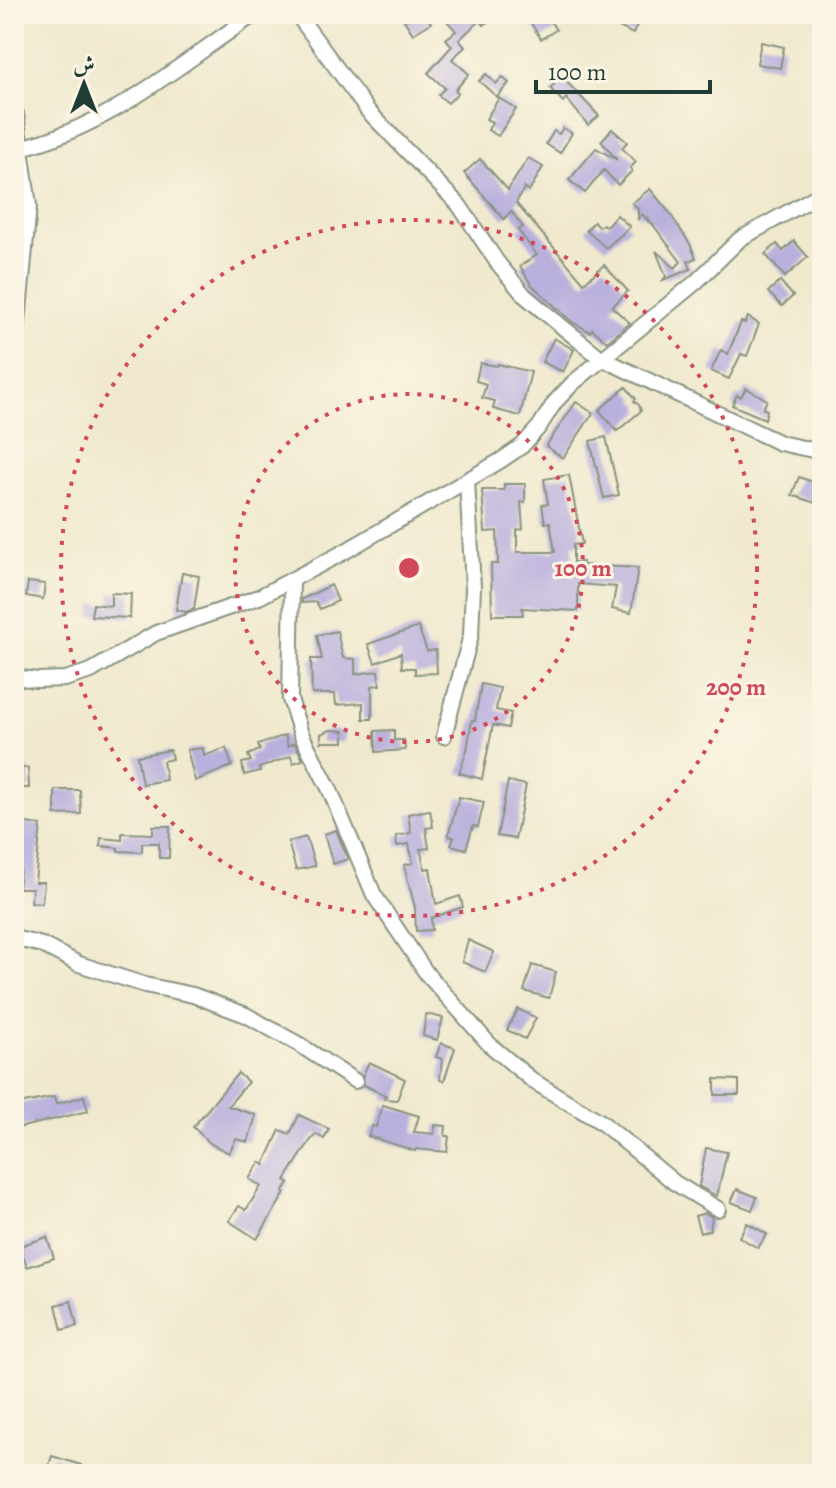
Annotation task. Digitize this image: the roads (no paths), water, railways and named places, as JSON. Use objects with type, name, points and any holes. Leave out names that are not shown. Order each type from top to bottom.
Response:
[{"type":"street","points":[[20,148],[47,142],[141,95],[255,14]]},
{"type":"street","points":[[297,14],[368,111],[459,205],[497,262],[524,295],[601,358],[780,443],[822,452]]},
{"type":"street","points":[[14,114],[27,224],[14,342]]},
{"type":"street","points":[[14,677],[65,679],[91,671],[156,633],[259,597],[467,480],[522,446],[555,402],[601,358],[696,282],[740,239],[822,193]]},
{"type":"street","points":[[444,736],[471,635],[473,587],[467,480]]},
{"type":"street","points":[[292,580],[290,699],[301,734],[329,788],[374,895],[427,974],[490,1045],[533,1081],[601,1122],[675,1183],[718,1209]]},
{"type":"street","points":[[14,938],[42,945],[92,968],[145,985],[193,995],[246,1015],[355,1081]]}]
